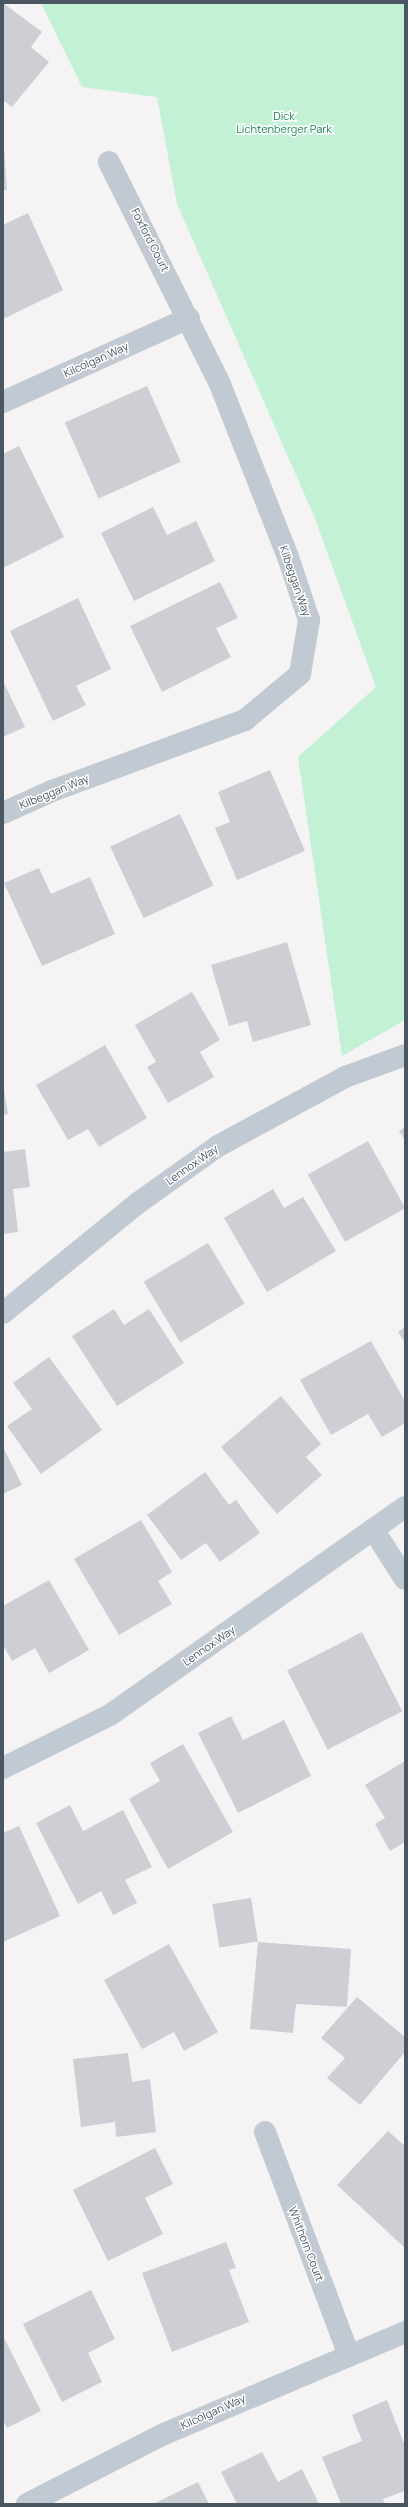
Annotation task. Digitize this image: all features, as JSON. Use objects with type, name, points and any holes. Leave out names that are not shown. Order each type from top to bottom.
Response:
[{"type":"street","name":"Foxford Court","points":[[109,162],[189,318]]},
{"type":"street","name":"Kilcolgan Way","points":[[3,402],[189,318]]},
{"type":"street","name":"Kilbeggan Way","points":[[3,813],[52,791],[245,720],[300,674],[309,620],[288,556],[219,382],[189,318]]},
{"type":"street","name":"Lennox Way","points":[[3,1313],[138,1203],[218,1146],[345,1077],[405,1055]]},
{"type":"street","name":"Lennox Way","points":[[3,1768],[110,1715],[405,1507]]},
{"type":"street","points":[[373,1529],[405,1579]]},
{"type":"street","name":"Whithorn Court","points":[[265,2132],[348,2355]]},
{"type":"street","name":"Kilcolgan Way","points":[[27,2504],[164,2434],[405,2332]]},
{"type":"green space","name":"Dick Lichtenberger Park","points":[[41,3],[405,3],[405,1020],[342,1056],[298,757],[376,687],[314,516],[177,204],[157,97],[82,87]]},
{"type":"building","points":[[3,3],[42,32],[31,47],[49,62],[12,107],[3,100]]},
{"type":"building","points":[[3,133],[7,190],[3,190]]},
{"type":"building","points":[[28,213],[63,290],[3,319],[3,225]]},
{"type":"building","points":[[147,386],[181,462],[99,498],[65,423]]},
{"type":"building","points":[[19,446],[64,537],[3,568],[3,454]]},
{"type":"building","points":[[153,507],[167,535],[196,521],[215,561],[134,601],[101,533]]},
{"type":"building","points":[[220,582],[238,618],[216,628],[231,657],[162,692],[130,626]]},
{"type":"building","points":[[78,598],[111,669],[76,686],[86,705],[53,721],[10,631]]},
{"type":"building","points":[[3,681],[25,727],[3,737]]},
{"type":"building","points":[[270,770],[305,851],[237,880],[215,828],[230,822],[218,792]]},
{"type":"building","points":[[180,814],[213,886],[144,918],[110,847]]},
{"type":"building","points":[[39,868],[51,894],[90,877],[115,934],[42,966],[4,883]]},
{"type":"building","points":[[287,942],[311,1025],[253,1042],[247,1021],[229,1026],[211,965]]},
{"type":"building","points":[[192,992],[220,1040],[200,1052],[214,1077],[168,1103],[147,1067],[156,1062],[135,1025]]},
{"type":"building","points":[[105,1045],[147,1118],[99,1147],[88,1129],[68,1140],[36,1085]]},
{"type":"building","points":[[3,1084],[8,1114],[3,1115]]},
{"type":"building","points":[[405,1127],[405,1141],[399,1131]]},
{"type":"building","points":[[368,1141],[405,1209],[345,1242],[308,1174]]},
{"type":"building","points":[[25,1149],[30,1187],[13,1189],[18,1232],[3,1234],[3,1152]]},
{"type":"building","points":[[273,1189],[284,1208],[303,1197],[336,1251],[267,1292],[224,1218]]},
{"type":"building","points":[[208,1243],[245,1304],[180,1342],[144,1282]]},
{"type":"building","points":[[114,1309],[124,1325],[149,1309],[184,1363],[117,1406],[72,1336]]},
{"type":"building","points":[[405,1327],[405,1343],[398,1332]]},
{"type":"building","points":[[371,1341],[405,1401],[405,1423],[382,1437],[368,1414],[331,1435],[300,1380]]},
{"type":"building","points":[[49,1357],[102,1430],[41,1474],[7,1426],[32,1409],[13,1383]]},
{"type":"building","points":[[281,1396],[321,1444],[306,1457],[322,1475],[277,1514],[221,1447]]},
{"type":"building","points":[[3,1447],[22,1485],[3,1494]]},
{"type":"building","points":[[205,1472],[229,1505],[236,1500],[260,1533],[220,1562],[206,1543],[181,1560],[147,1515]]},
{"type":"building","points":[[141,1520],[172,1572],[158,1581],[172,1604],[119,1635],[74,1559]]},
{"type":"building","points":[[49,1580],[89,1650],[49,1673],[35,1648],[12,1661],[3,1645],[3,1606]]},
{"type":"building","points":[[362,1632],[402,1711],[328,1749],[287,1670]]},
{"type":"building","points":[[231,1716],[243,1740],[284,1720],[311,1776],[238,1813],[198,1733]]},
{"type":"building","points":[[183,1744],[233,1832],[168,1869],[129,1799],[160,1781],[150,1763]]},
{"type":"building","points":[[405,1761],[405,1842],[390,1851],[375,1824],[385,1818],[365,1785]]},
{"type":"building","points":[[70,1805],[83,1831],[123,1810],[152,1867],[125,1880],[137,1903],[113,1915],[101,1891],[78,1904],[36,1823]]},
{"type":"building","points":[[19,1826],[60,1916],[3,1942],[3,1833]]},
{"type":"building","points":[[251,1898],[258,1941],[219,1948],[212,1904]]},
{"type":"building","points":[[258,1942],[351,1949],[347,2007],[296,2004],[293,2033],[250,2029]]},
{"type":"building","points":[[169,1944],[218,2032],[184,2051],[174,2032],[142,2049],[104,1980]]},
{"type":"building","points":[[357,1997],[405,2037],[405,2052],[360,2105],[327,2078],[345,2058],[321,2038]]},
{"type":"building","points":[[128,2053],[132,2082],[150,2079],[156,2132],[116,2137],[115,2122],[81,2127],[73,2059]]},
{"type":"building","points":[[388,2131],[405,2146],[405,2248],[337,2185]]},
{"type":"building","points":[[155,2148],[173,2184],[145,2198],[163,2234],[108,2261],[73,2190]]},
{"type":"building","points":[[226,2242],[236,2268],[229,2270],[249,2322],[172,2352],[142,2273]]},
{"type":"building","points":[[91,2290],[115,2339],[88,2353],[102,2382],[62,2402],[23,2324]]},
{"type":"building","points":[[3,2336],[41,2411],[7,2428],[3,2420]]},
{"type":"building","points":[[387,2400],[405,2446],[405,2491],[383,2499],[385,2504],[341,2504],[322,2457],[362,2441],[352,2415]]},
{"type":"building","points":[[262,2452],[278,2482],[302,2469],[319,2504],[237,2504],[221,2472]]},
{"type":"building","points":[[198,2482],[209,2504],[153,2504]]}]
